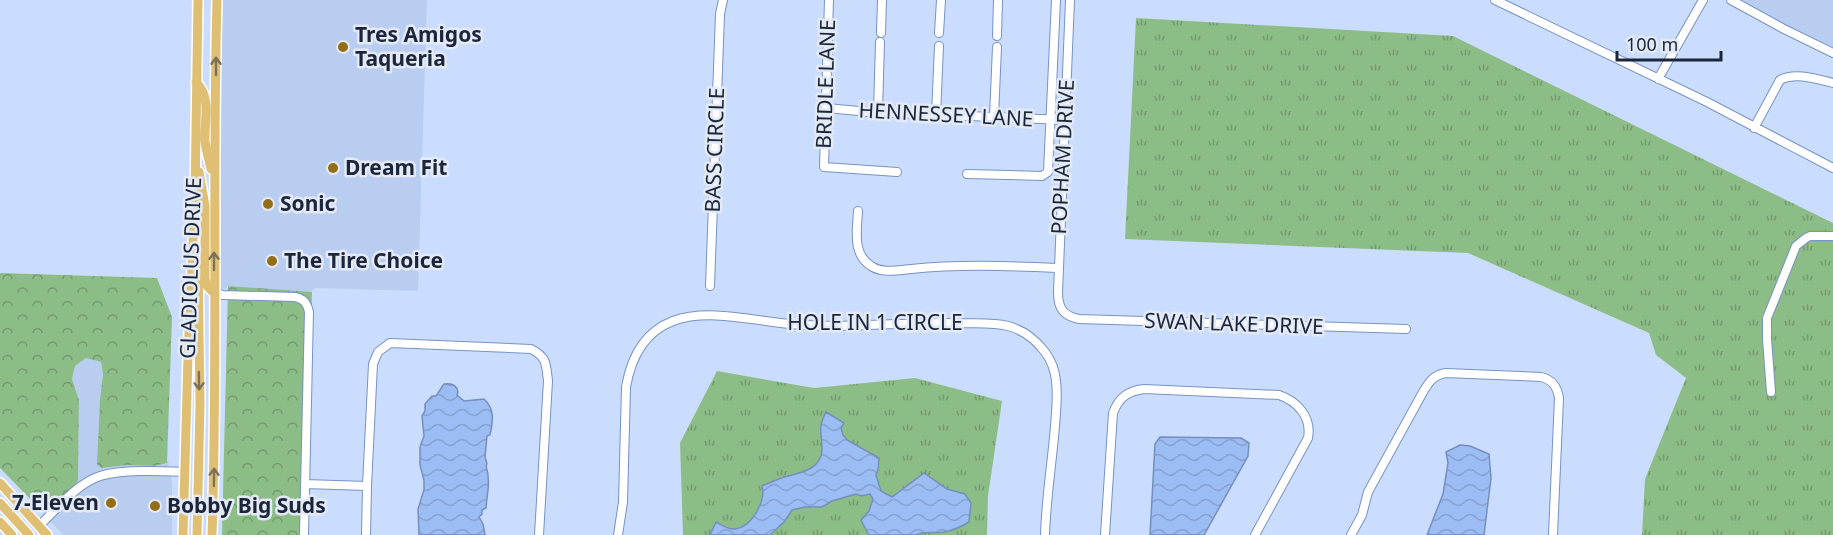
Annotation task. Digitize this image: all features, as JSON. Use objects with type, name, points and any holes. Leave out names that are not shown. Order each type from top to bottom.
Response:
[{"type":"main road","name":"GLADIOLUS DRIVE","points":[[183,535],[195,196],[198,0]]},
{"type":"main road","name":"GLADIOLUS DRIVE","points":[[212,535],[217,0]]},
{"type":"main road","points":[[196,82],[204,90],[206,98],[205,143],[215,183]]},
{"type":"main road","points":[[195,152],[206,206],[205,279],[207,286],[214,293]]},
{"type":"main road","points":[[195,196],[198,239],[200,393],[197,535]]},
{"type":"main road","points":[[0,483],[47,535]]},
{"type":"main road","points":[[0,503],[29,535]]},
{"type":"main road","points":[[0,522],[12,535]]},
{"type":"street","name":"BASS CIRCLE","points":[[710,286],[721,0]]},
{"type":"street","name":"BRIDLE LANE","points":[[829,0],[824,167],[897,172]]},
{"type":"street","points":[[881,33],[882,0]]},
{"type":"street","points":[[939,33],[940,0]]},
{"type":"street","points":[[997,36],[998,0]]},
{"type":"street","points":[[967,174],[1042,176],[1048,172],[1056,0]]},
{"type":"street","name":"POPHAM DRIVE","points":[[1064,313],[1058,300],[1070,0]]},
{"type":"street","points":[[1495,0],[1707,102],[1833,168]]},
{"type":"street","points":[[1658,79],[1703,0]]},
{"type":"street","points":[[1731,0],[1833,53]]},
{"type":"street","points":[[878,112],[880,42]]},
{"type":"street","points":[[936,115],[939,46]]},
{"type":"street","points":[[994,117],[997,47]]},
{"type":"street","points":[[1754,128],[1780,80],[1795,77],[1833,83]]},
{"type":"street","name":"HENNESSEY LANE","points":[[827,108],[1065,120]]},
{"type":"street","points":[[858,211],[858,247],[865,261],[878,269],[893,271],[963,265],[1059,268]]},
{"type":"street","points":[[1771,392],[1767,318],[1796,246],[1810,236],[1833,236]]},
{"type":"street","points":[[214,293],[295,297],[308,304],[304,535]]},
{"type":"street","name":"SWAN LAKE DRIVE","points":[[1064,313],[1079,319],[1406,329]]},
{"type":"street","name":"HOLE IN 1 CIRCLE","points":[[618,535],[623,502],[626,387],[633,359],[647,339],[666,324],[688,317],[711,316],[823,326],[927,323],[999,325],[1016,329],[1030,336],[1049,358],[1056,382],[1054,438],[1045,535]]},
{"type":"street","points":[[366,535],[373,364],[378,352],[390,343],[531,349],[540,354],[546,363],[548,381],[539,535]]},
{"type":"street","points":[[1351,535],[1362,515],[1368,492],[1423,392],[1431,379],[1446,373],[1541,377],[1548,379],[1558,390],[1553,535]]},
{"type":"street","points":[[1105,535],[1113,413],[1119,399],[1124,395],[1144,389],[1279,395],[1292,401],[1303,412],[1309,427],[1308,438],[1255,535]]},
{"type":"street","points":[[39,526],[71,494],[100,476],[144,471],[185,472]]},
{"type":"street","points":[[305,484],[367,486]]},
{"type":"shaded area","points":[[222,0],[427,0],[418,291],[316,288],[312,292],[227,286],[226,289],[218,288]]},
{"type":"shaded area","points":[[1739,0],[1833,0],[1833,49],[1786,26]]},
{"type":"shaded area","points":[[86,358],[101,362],[103,374],[100,400],[102,468],[127,465],[154,466],[167,463],[168,459],[172,484],[172,535],[63,535],[34,503],[42,501],[54,504],[72,491],[78,480],[79,400],[72,379],[75,366]]},
{"type":"green space","points":[[1136,18],[1453,36],[1833,223],[1833,535],[1642,535],[1645,479],[1686,378],[1656,355],[1649,333],[1468,253],[1125,239]]},
{"type":"green space","points":[[0,273],[157,278],[172,317],[167,463],[154,466],[127,465],[102,468],[97,465],[103,374],[101,362],[86,358],[75,366],[72,379],[79,400],[78,480],[71,491],[54,504],[42,501],[34,503],[0,468]]},
{"type":"green space","points":[[228,286],[312,292],[305,535],[222,535]]},
{"type":"green space","points":[[717,371],[814,388],[915,378],[1002,401],[988,496],[987,535],[683,535],[680,443]]},
{"type":"water","points":[[444,384],[455,386],[457,395],[464,401],[484,399],[492,411],[492,425],[490,435],[487,436],[485,457],[488,482],[486,508],[482,510],[479,517],[485,535],[419,535],[418,509],[424,490],[420,465],[420,447],[424,436],[422,416],[425,404],[432,396],[436,396]]},
{"type":"water","points":[[826,412],[844,423],[841,428],[847,440],[879,458],[876,475],[881,491],[892,497],[924,473],[947,489],[965,494],[971,503],[969,522],[941,532],[916,535],[869,535],[861,520],[869,511],[873,499],[870,494],[861,496],[856,494],[832,501],[822,507],[792,510],[785,521],[770,535],[710,535],[716,522],[733,529],[747,524],[760,506],[762,486],[809,469],[818,462],[822,449],[821,427]]},
{"type":"water","points":[[1160,437],[1241,438],[1249,443],[1248,456],[1204,535],[1150,535],[1155,444]]},
{"type":"water","points":[[1460,445],[1470,446],[1489,454],[1491,478],[1484,535],[1427,535],[1443,494],[1448,463],[1446,452]]},
{"type":"place","name":"Tres Amigos Taqueria","points":[[343,47]]},
{"type":"place","name":"Dream Fit","points":[[333,168]]},
{"type":"place","name":"Sonic","points":[[268,204]]},
{"type":"place","name":"The Tire Choice","points":[[272,261]]},
{"type":"place","name":"7-Eleven","points":[[111,503]]},
{"type":"place","name":"Bobby Big Suds","points":[[155,506]]}]
